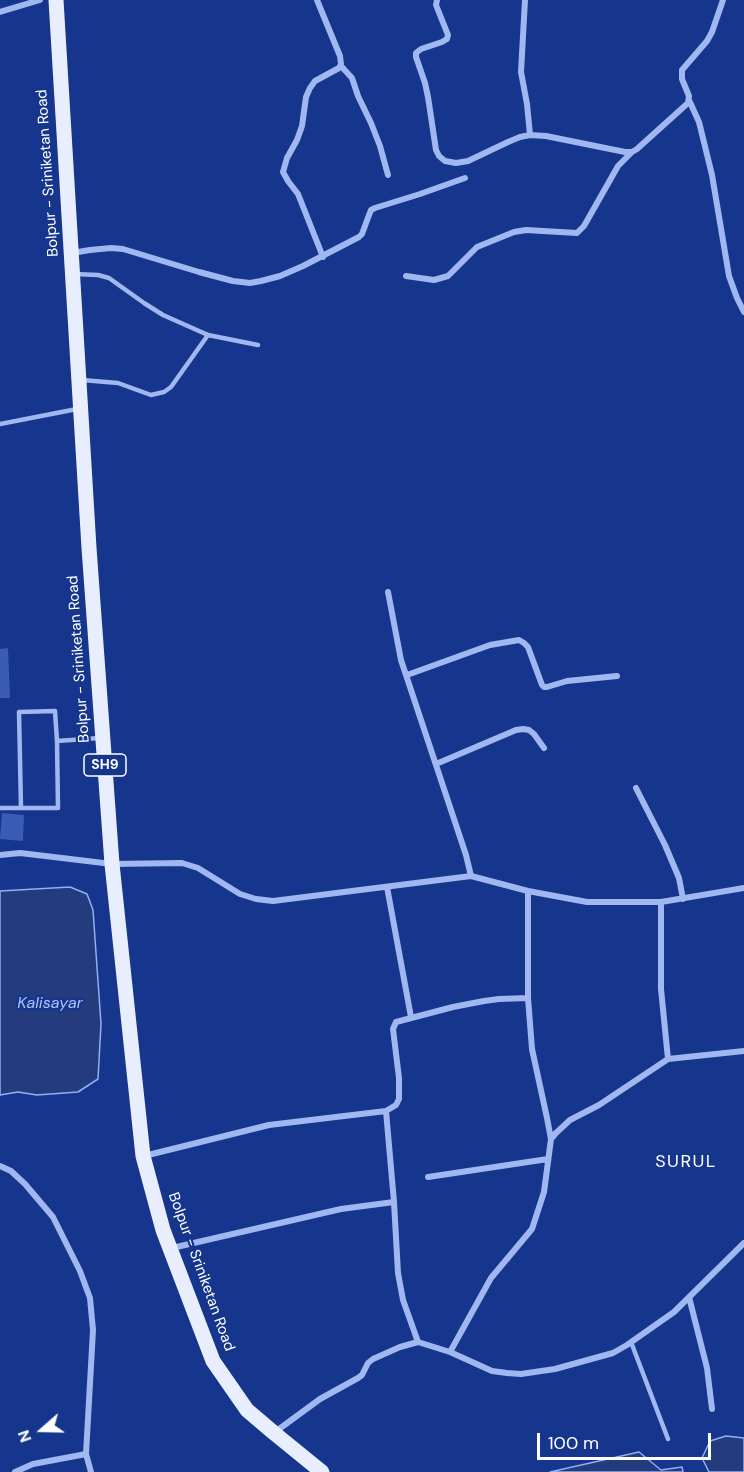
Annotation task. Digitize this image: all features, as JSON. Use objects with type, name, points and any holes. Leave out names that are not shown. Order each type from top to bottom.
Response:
[{"type":"main road","name":"Bolpur - Sriniketan Road","points":[[56,0],[89,548],[112,864],[143,1156],[164,1230],[213,1361],[247,1410],[273,1434],[322,1472]]},
{"type":"street","points":[[0,12],[40,0]]},
{"type":"street","points":[[317,0],[340,56],[340,66],[352,78],[374,130],[388,175]]},
{"type":"street","points":[[437,0],[436,5],[448,35],[447,39],[416,53],[427,90],[436,150],[445,161],[456,164],[468,161],[520,137],[530,135],[632,152]]},
{"type":"street","points":[[525,0],[521,72],[530,135]]},
{"type":"street","points":[[723,0],[712,32],[682,70],[682,79],[699,122],[712,175],[729,276],[736,298],[744,312]]},
{"type":"street","points":[[323,257],[298,194],[283,172],[302,126],[306,97],[310,88],[315,81],[340,66]]},
{"type":"street","points":[[406,276],[434,280],[448,276],[477,247],[514,232],[526,230],[577,233],[584,226],[618,166],[689,100]]},
{"type":"street","points":[[72,253],[123,249],[200,272],[250,283],[280,276],[323,257],[359,237],[369,214],[375,207],[420,194],[465,177]]},
{"type":"street","points":[[388,592],[401,660],[471,876]]},
{"type":"street","points":[[407,675],[490,645],[519,640],[528,646],[544,687],[567,681],[617,676]]},
{"type":"street","points":[[436,764],[516,730],[529,730],[544,748]]},
{"type":"street","points":[[636,788],[665,845],[679,878],[683,898]]},
{"type":"street","points":[[0,855],[20,853],[112,864],[182,863],[198,868],[240,894],[273,901],[471,876],[528,891],[587,902],[661,902],[744,888]]},
{"type":"street","points":[[387,886],[411,1017]]},
{"type":"street","points":[[450,1352],[491,1278],[532,1229],[544,1192],[550,1139],[532,1049],[528,998],[528,891]]},
{"type":"street","points":[[661,902],[662,989],[668,1059]]},
{"type":"street","points":[[143,1156],[269,1125],[386,1111],[396,1105],[399,1099],[393,1027],[396,1022],[484,1000],[528,998]]},
{"type":"street","points":[[550,1139],[570,1120],[599,1105],[668,1059],[744,1051]]},
{"type":"street","points":[[386,1111],[399,1282],[418,1342]]},
{"type":"street","points":[[428,1177],[548,1159]]},
{"type":"street","points":[[0,1166],[11,1171],[25,1184],[53,1217],[80,1271],[90,1298],[93,1330],[86,1454],[91,1472]]},
{"type":"street","points":[[171,1248],[341,1209],[394,1202]]},
{"type":"street","points":[[273,1434],[320,1399],[358,1378],[373,1359],[418,1342],[450,1352],[492,1371],[521,1374],[575,1365],[614,1353],[674,1312],[744,1242]]},
{"type":"street","points":[[689,1297],[707,1368],[712,1409]]},
{"type":"street","points":[[15,1472],[40,1462],[86,1454]]},
{"type":"lane","points":[[73,274],[98,275],[109,279],[163,315],[208,334],[258,345]]},
{"type":"lane","points":[[80,380],[118,383],[151,395],[164,392],[171,387],[208,334]]},
{"type":"lane","points":[[0,424],[81,408]]},
{"type":"lane","points":[[0,808],[21,808],[58,808],[55,711],[19,712],[21,808]]},
{"type":"lane","points":[[57,741],[103,738]]},
{"type":"lane","points":[[631,1342],[668,1438]]},
{"type":"water","name":"Kalisayar","points":[[70,887],[87,894],[93,910],[101,1024],[98,1079],[78,1092],[37,1095],[18,1092],[0,1095],[0,891]]},
{"type":"water","points":[[726,1436],[744,1438],[744,1472],[709,1472],[702,1458],[710,1441]]},
{"type":"water","points":[[639,1452],[661,1470],[682,1467],[683,1472],[550,1472]]},
{"type":"building","points":[[8,648],[10,698],[0,698],[0,649]]},
{"type":"building","points":[[2,813],[24,815],[23,841],[0,839]]},
{"type":"district","name":"SURUL","points":[[686,1162]]}]
